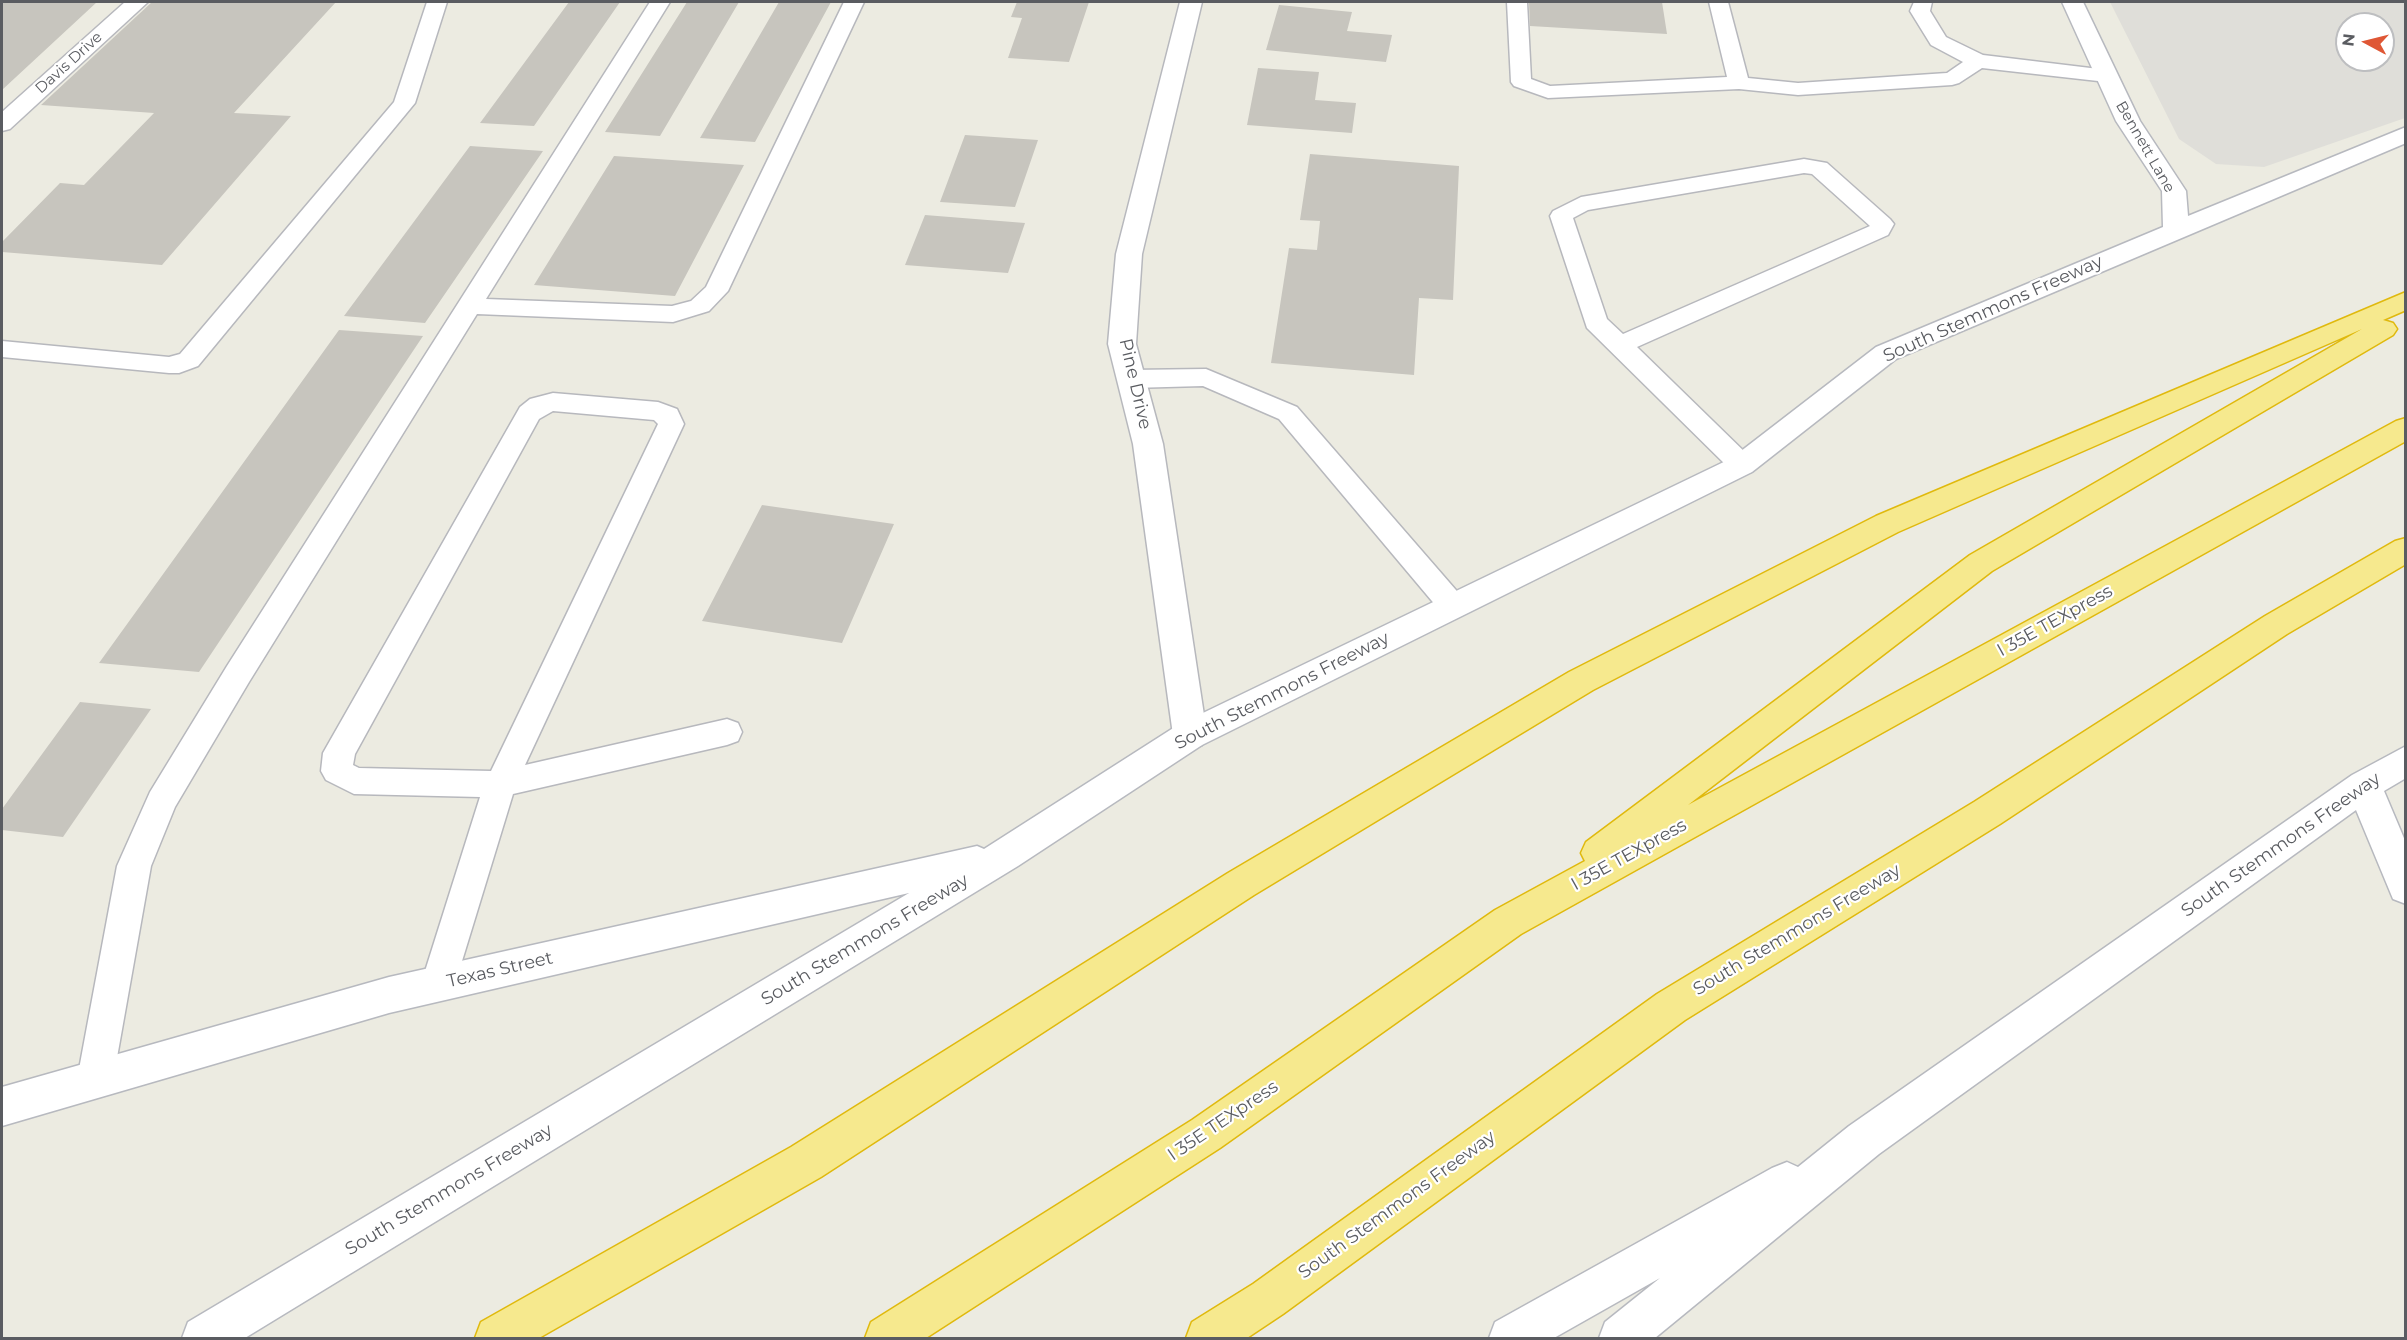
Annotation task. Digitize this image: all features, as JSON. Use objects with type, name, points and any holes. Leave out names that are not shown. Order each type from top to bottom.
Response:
[{"type":"highway","points":[[497,1338],[806,1162],[1241,885],[1581,681],[1887,524],[2406,300]]},
{"type":"highway","points":[[1508,922],[1982,563],[2406,316]]},
{"type":"highway","name":"I 35E TEXpress","points":[[887,1338],[1206,1134],[1508,922],[2406,428]]},
{"type":"highway","name":"South Stemmons Freeway","points":[[1208,1338],[1268,1299],[1671,1007],[1987,813],[2276,625],[2406,549]]},
{"type":"main road","name":"Davis Drive","points":[[2,124],[137,2]]},
{"type":"main road","name":"Pine Drive","points":[[1190,735],[1149,444],[1122,344],[1129,254],[1191,2]]},
{"type":"main road","name":"Bennett Lane","points":[[2072,2],[2128,121],[2174,191],[2176,230]]},
{"type":"main road","name":"South Stemmons Freeway","points":[[204,1338],[1005,855],[1190,735],[1452,604],[1742,465],[1886,353],[2406,134]]},
{"type":"main road","name":"South Stemmons Freeway","points":[[1621,1338],[1864,1140],[2364,785],[2406,760]]},
{"type":"main road","points":[[2364,785],[2406,888]]},
{"type":"main road","name":"Texas Street","points":[[2,1107],[389,995],[1005,855]]},
{"type":"main road","name":"South Stemmons Freeway","points":[[1511,1338],[1864,1140]]},
{"type":"lane","points":[[2,349],[169,366],[179,365],[189,360],[404,103],[437,2]]},
{"type":"lane","points":[[95,1080],[134,866],[161,802],[660,2]]},
{"type":"lane","points":[[469,306],[673,314],[700,306],[716,291],[854,2]]},
{"type":"lane","points":[[1517,2],[1521,82],[1548,92],[1739,83],[1798,89],[1952,79],[1978,61]]},
{"type":"lane","points":[[1718,2],[1739,83]]},
{"type":"lane","points":[[1898,2],[1922,2],[1920,10],[1938,41],[1978,61],[2107,76]]},
{"type":"lane","points":[[1620,345],[1880,230],[1882,224],[1819,168],[1804,165],[1581,204],[1561,216],[1596,322],[1742,465]]},
{"type":"lane","points":[[1131,379],[1206,377],[1288,413],[1452,604]]},
{"type":"lane","points":[[438,984],[500,784],[671,424],[668,415],[657,411],[553,402],[539,405],[529,413],[339,753],[337,771],[354,781],[500,784],[727,732]]},
{"type":"shaded area","points":[[2110,2],[2405,2],[2405,118],[2264,167],[2216,164],[2179,139]]},
{"type":"building","points":[[2,2],[97,2],[2,90]]},
{"type":"building","points":[[152,2],[336,2],[234,113],[291,116],[162,265],[2,252],[2,242],[60,183],[84,185],[154,113],[41,105]]},
{"type":"building","points":[[569,2],[620,2],[534,126],[480,123]]},
{"type":"building","points":[[687,2],[739,2],[660,136],[605,132]]},
{"type":"building","points":[[779,2],[831,2],[755,142],[700,138]]},
{"type":"building","points":[[1017,2],[1089,2],[1069,62],[1008,58],[1022,18],[1011,17]]},
{"type":"building","points":[[1529,2],[1662,2],[1667,34],[1530,26]]},
{"type":"building","points":[[1279,5],[1352,12],[1347,31],[1392,35],[1386,62],[1266,50]]},
{"type":"building","points":[[1258,68],[1319,72],[1315,100],[1356,103],[1352,133],[1247,125]]},
{"type":"building","points":[[965,135],[1038,140],[1015,207],[940,202]]},
{"type":"building","points":[[470,146],[543,151],[425,323],[344,316]]},
{"type":"building","points":[[1310,154],[1459,166],[1453,300],[1419,298],[1414,375],[1271,363],[1289,248],[1317,250],[1320,221],[1300,220]]},
{"type":"building","points":[[614,156],[744,165],[675,296],[534,285]]},
{"type":"building","points":[[925,215],[1025,223],[1008,273],[905,265]]},
{"type":"building","points":[[339,330],[423,336],[199,672],[99,663]]},
{"type":"building","points":[[762,505],[894,524],[842,643],[702,621]]},
{"type":"building","points":[[80,702],[151,709],[63,837],[2,830],[2,809]]}]
